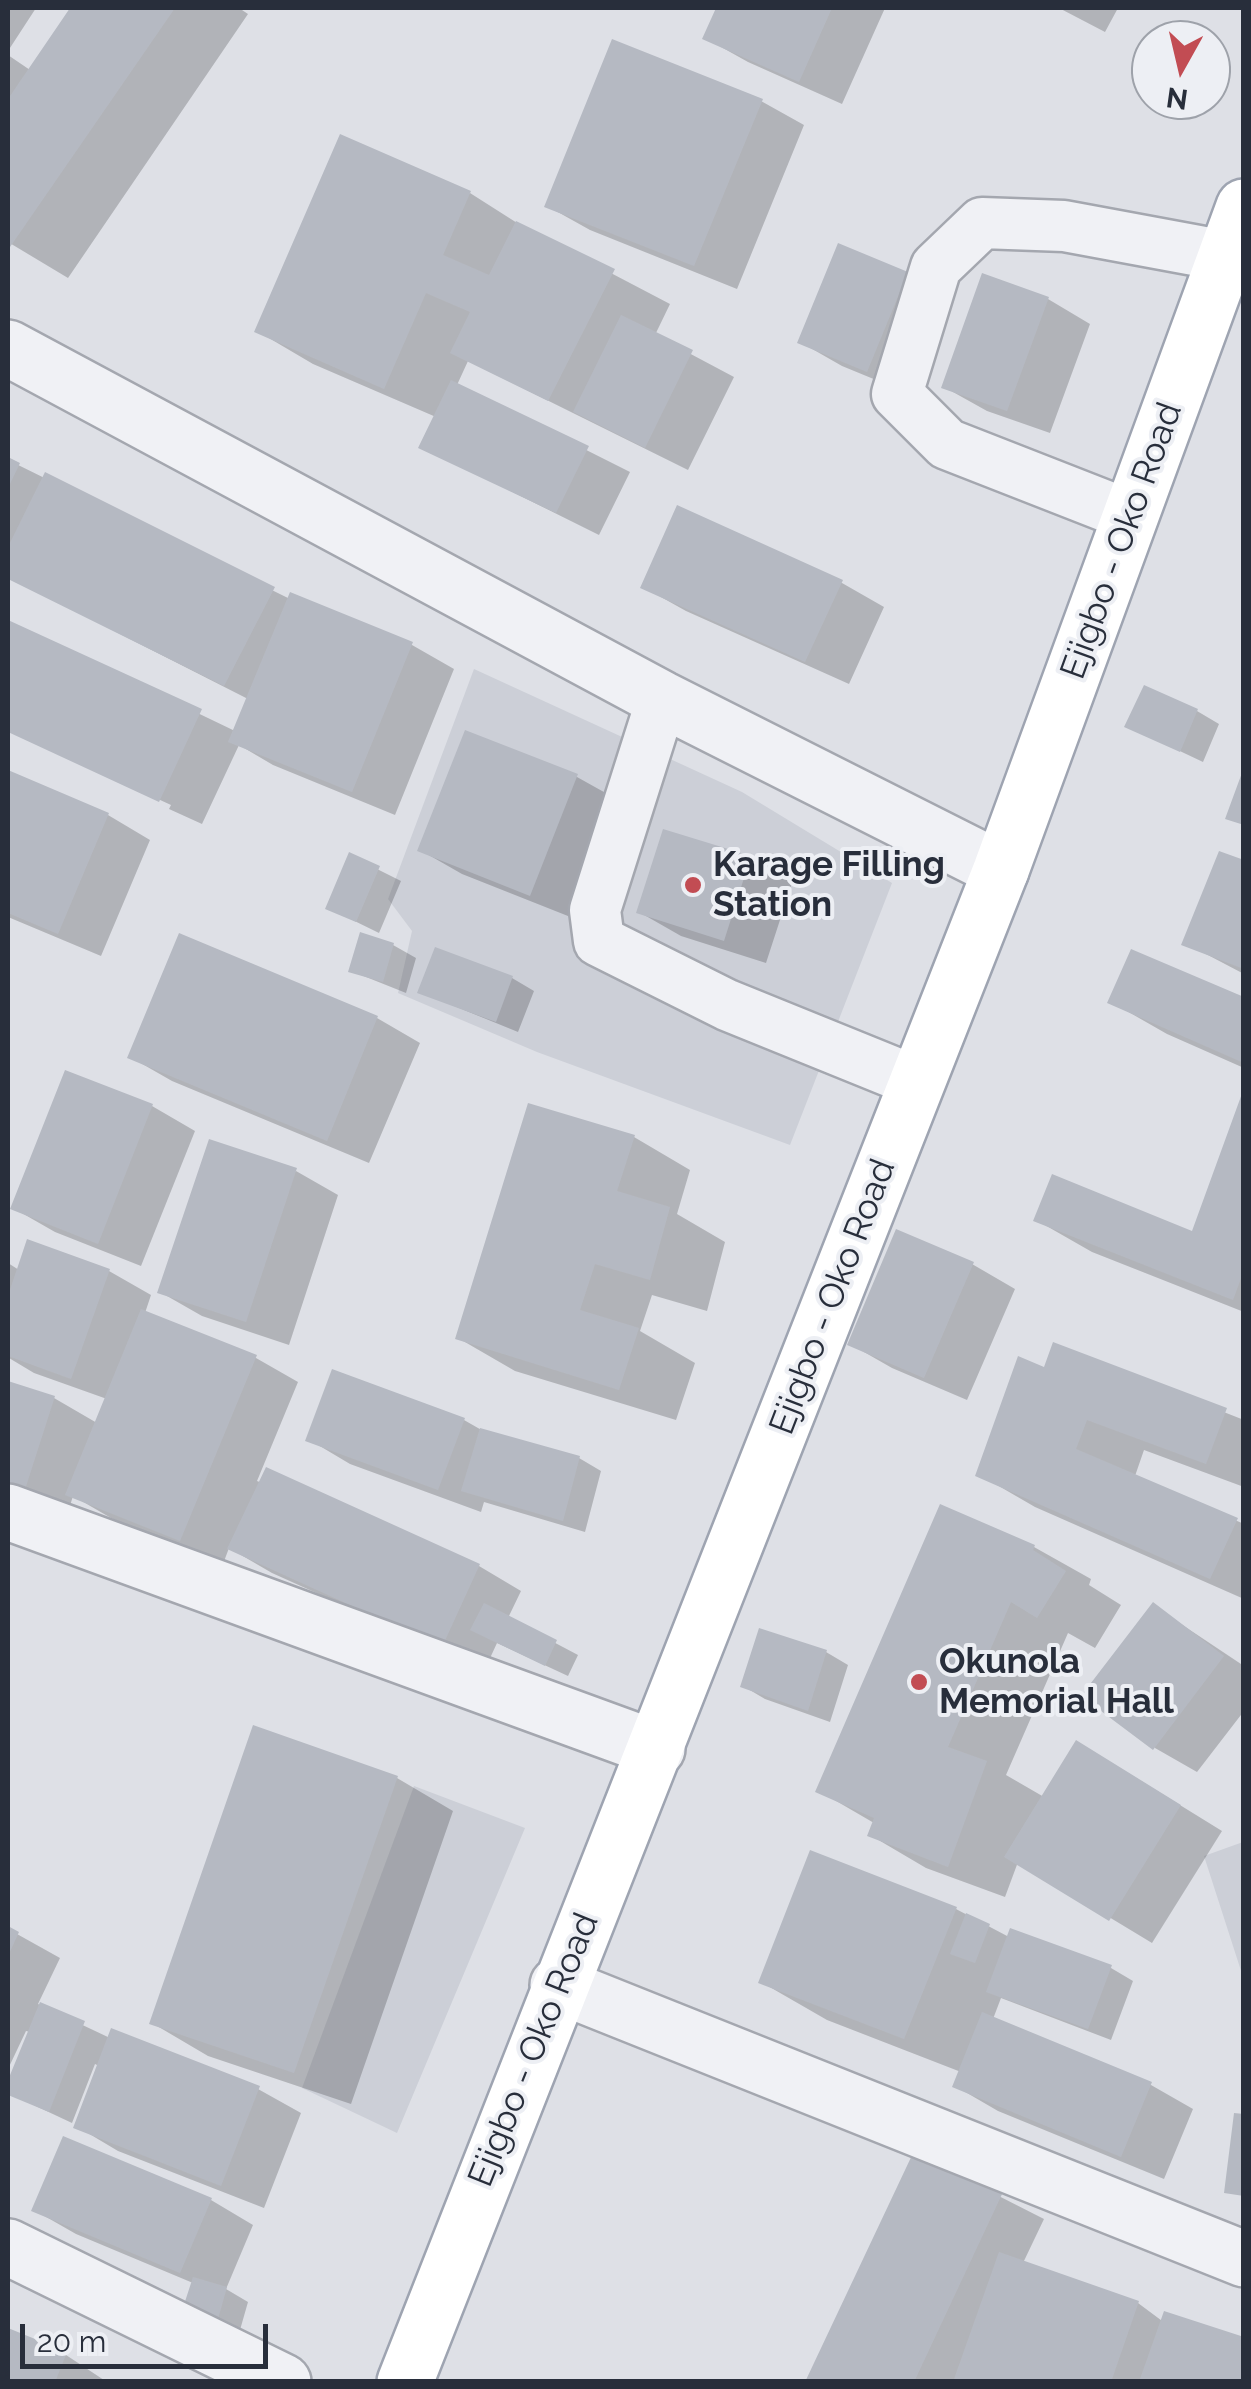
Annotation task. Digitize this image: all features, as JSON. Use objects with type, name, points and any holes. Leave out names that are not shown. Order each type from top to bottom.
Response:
[{"type":"main road","name":"Ejigbo - Oko Road","points":[[404,2382],[1001,870],[1235,231]]},
{"type":"street","points":[[8,348],[662,700],[1001,870]]},
{"type":"street","points":[[8,1512],[657,1749]]},
{"type":"street","points":[[558,1985],[1244,2259]]},
{"type":"street","points":[[8,2247],[283,2382]]},
{"type":"lane","points":[[1130,516],[947,444],[896,394],[936,268],[982,223],[1235,231]]},
{"type":"lane","points":[[662,700],[595,910],[599,941],[727,1004],[916,1082]]},
{"type":"shaded area","points":[[474,669],[742,792],[892,883],[790,1145],[537,1052],[398,993],[412,931],[388,899]]},
{"type":"shaded area","points":[[414,1786],[525,1828],[397,2133],[302,2088]]},
{"type":"shaded area","points":[[1244,1842],[1243,1977],[1204,1856]]},
{"type":"building","points":[[70,8],[175,8],[10,247],[8,99]]},
{"type":"building","points":[[716,8],[832,8],[799,82],[702,39]]},
{"type":"building","points":[[612,39],[763,99],[694,266],[544,207]]},
{"type":"building","points":[[340,134],[471,191],[443,255],[489,275],[516,221],[615,269],[548,401],[450,353],[470,312],[426,293],[384,389],[254,332]]},
{"type":"building","points":[[838,243],[908,272],[867,372],[797,343]]},
{"type":"building","points":[[982,273],[1049,297],[1007,411],[941,388]]},
{"type":"building","points":[[621,315],[693,350],[645,448],[573,412]]},
{"type":"building","points":[[451,380],[589,446],[556,513],[418,448]]},
{"type":"building","points":[[8,457],[20,463],[8,488]]},
{"type":"building","points":[[45,472],[275,587],[224,686],[8,579],[8,547]]},
{"type":"building","points":[[677,505],[843,580],[805,662],[640,588]]},
{"type":"building","points":[[290,592],[413,642],[352,792],[228,742]]},
{"type":"building","points":[[8,620],[202,709],[159,802],[8,732]]},
{"type":"building","points":[[1144,685],[1198,709],[1180,752],[1124,727]]},
{"type":"building","points":[[465,730],[578,774],[530,896],[417,851]]},
{"type":"building","points":[[8,770],[109,813],[58,934],[8,913]]},
{"type":"building","points":[[1244,770],[1244,825],[1225,819]]},
{"type":"building","name":"Karage Filling Station","points":[[663,829],[751,856],[724,941],[636,913]]},
{"type":"building","points":[[1219,851],[1244,860],[1244,969],[1181,945]]},
{"type":"building","points":[[349,852],[380,866],[356,922],[325,909]]},
{"type":"building","points":[[360,932],[394,943],[383,982],[348,972]]},
{"type":"building","points":[[179,933],[378,1016],[327,1141],[127,1058]]},
{"type":"building","points":[[435,947],[513,976],[496,1022],[417,993]]},
{"type":"building","points":[[1131,949],[1244,997],[1244,1063],[1107,1003]]},
{"type":"building","points":[[65,1070],[153,1104],[98,1244],[10,1209]]},
{"type":"building","points":[[1244,1088],[1244,1270],[1233,1300],[1033,1221],[1052,1174],[1192,1231]]},
{"type":"building","points":[[528,1103],[635,1135],[617,1191],[670,1207],[650,1280],[595,1264],[580,1310],[639,1328],[619,1390],[455,1339]]},
{"type":"building","points":[[209,1139],[297,1168],[246,1322],[157,1293]]},
{"type":"building","points":[[896,1229],[974,1262],[924,1378],[847,1345]]},
{"type":"building","points":[[27,1239],[110,1269],[71,1379],[8,1356],[8,1296]]},
{"type":"building","points":[[141,1309],[257,1355],[180,1541],[65,1495]]},
{"type":"building","points":[[1053,1342],[1227,1408],[1206,1464],[1087,1420],[1076,1449],[1238,1518],[1210,1579],[975,1476],[1018,1356],[1044,1367]]},
{"type":"building","points":[[332,1369],[465,1418],[438,1490],[305,1441]]},
{"type":"building","points":[[8,1381],[55,1396],[20,1505],[8,1501]]},
{"type":"building","points":[[480,1428],[580,1456],[563,1521],[461,1491]]},
{"type":"building","points":[[266,1467],[480,1564],[442,1647],[227,1549]]},
{"type":"building","name":"Okunola Memorial Hall","points":[[940,1504],[1035,1545],[1033,1550],[1066,1571],[1037,1618],[1011,1602],[948,1747],[987,1761],[948,1867],[867,1836],[874,1818],[815,1792]]},
{"type":"building","points":[[1153,1602],[1224,1656],[1153,1750],[1081,1696]]},
{"type":"building","points":[[484,1603],[557,1640],[545,1666],[470,1630]]},
{"type":"building","points":[[759,1628],[827,1650],[808,1711],[740,1687]]},
{"type":"building","points":[[253,1725],[398,1776],[294,2073],[149,2024]]},
{"type":"building","points":[[1076,1740],[1181,1805],[1109,1921],[1004,1857]]},
{"type":"building","points":[[810,1850],[957,1907],[904,2039],[758,1983]]},
{"type":"building","points":[[966,1913],[990,1924],[975,1963],[950,1954]]},
{"type":"building","points":[[8,1926],[19,1932],[8,1956]]},
{"type":"building","points":[[1010,1928],[1112,1965],[1088,2029],[986,1992]]},
{"type":"building","points":[[40,2002],[85,2021],[49,2112],[8,2095],[8,2080]]},
{"type":"building","points":[[982,2012],[1152,2082],[1121,2157],[952,2087]]},
{"type":"building","points":[[111,2028],[260,2086],[221,2186],[73,2128]]},
{"type":"building","points":[[1234,2113],[1244,2114],[1244,2196],[1224,2193]]},
{"type":"building","points":[[63,2136],[212,2198],[180,2273],[31,2211]]},
{"type":"building","points":[[914,2151],[1003,2192],[914,2382],[805,2382]]},
{"type":"building","points":[[999,2252],[1139,2301],[1111,2382],[953,2382]]},
{"type":"building","points":[[193,2277],[227,2287],[214,2333],[178,2323]]},
{"type":"building","points":[[1164,2311],[1244,2337],[1244,2382],[1139,2382]]},
{"type":"building","points":[[8,2328],[67,2352],[55,2382],[8,2382]]},
{"type":"place","name":"Karage Filling Station","points":[[693,885]]},
{"type":"place","name":"Okunola Memorial Hall","points":[[919,1682]]}]
